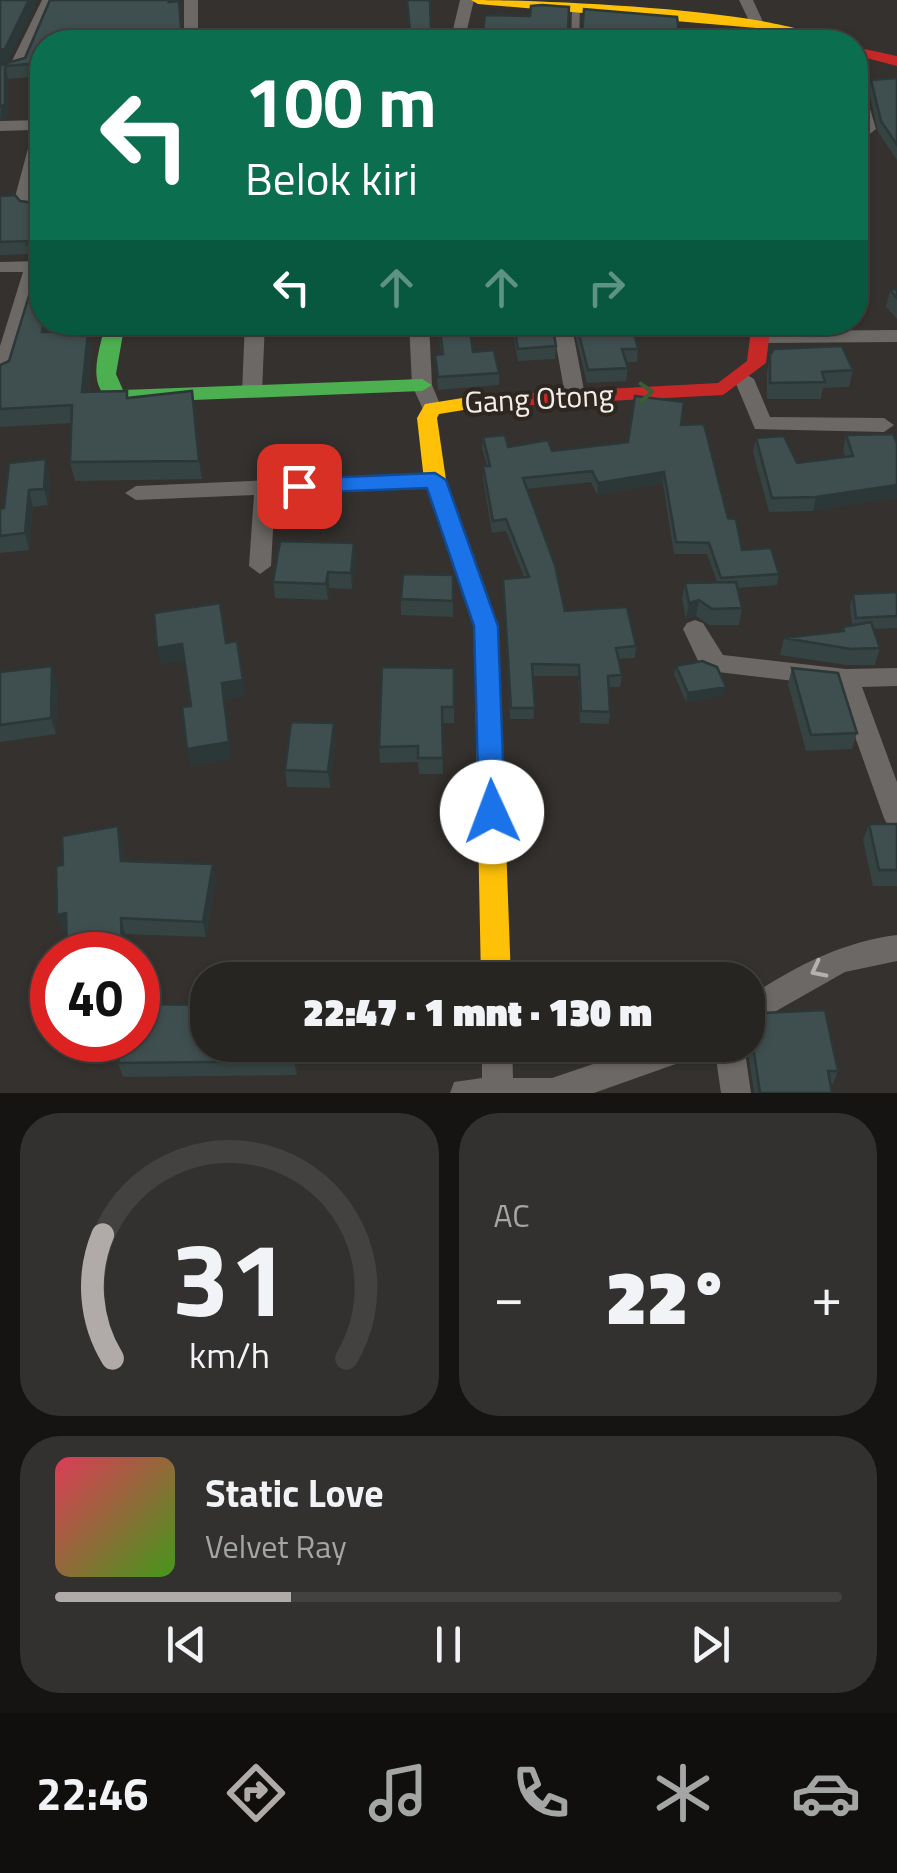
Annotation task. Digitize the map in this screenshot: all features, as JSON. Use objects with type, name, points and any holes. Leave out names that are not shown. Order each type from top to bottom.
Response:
[{"type":"street","points":[[35,30],[49,0]]},
{"type":"street","points":[[190,0],[191,30]]},
{"type":"street","points":[[460,30],[467,0]]},
{"type":"street","points":[[478,0],[757,24],[779,30]]},
{"type":"street","points":[[746,0],[757,24]]},
{"type":"street","points":[[0,70],[16,69],[30,40]]},
{"type":"street","points":[[868,54],[897,62]]},
{"type":"street","points":[[0,126],[30,125]]},
{"type":"street","points":[[24,198],[30,174]]},
{"type":"street","points":[[0,198],[24,198]]},
{"type":"street","points":[[24,198],[30,206]]},
{"type":"street","points":[[0,266],[30,266]]},
{"type":"street","points":[[0,378],[30,290]]},
{"type":"street","points":[[114,335],[105,383],[110,393],[119,396],[422,385]]},
{"type":"street","points":[[252,392],[254,335]]},
{"type":"street","points":[[420,335],[422,385],[432,409]]},
{"type":"street","points":[[563,335],[575,395]]},
{"type":"street","points":[[761,335],[760,357],[744,379],[762,424],[884,424]]},
{"type":"street","points":[[868,335],[897,336]]},
{"type":"street","name":"Gang Otong","points":[[495,962],[486,626],[435,480],[427,418],[432,409],[448,402],[722,389],[744,379]]},
{"type":"street","points":[[136,493],[435,480]]},
{"type":"street","points":[[260,566],[265,488]]},
{"type":"street","points":[[695,629],[709,658],[718,664],[846,678],[897,677]]},
{"type":"street","points":[[846,678],[897,818]]},
{"type":"street","points":[[765,1002],[817,968],[853,955],[897,948]]},
{"type":"street","points":[[497,1062],[498,1092]]},
{"type":"street","points":[[465,1093],[552,1093],[641,1062]]},
{"type":"street","points":[[732,1062],[736,1093]]},
{"type":"lane","points":[[575,30],[576,8]]},
{"type":"building","points":[[0,0],[29,0],[5,49],[0,50]]},
{"type":"building","points":[[50,0],[179,1],[181,30],[37,30]]},
{"type":"building","points":[[407,0],[430,0],[431,29],[447,30],[410,30]]},
{"type":"building","points":[[531,6],[569,7],[568,30],[483,30],[485,15],[530,16]]},
{"type":"building","points":[[584,9],[677,17],[679,30],[582,30]]},
{"type":"building","points":[[30,46],[30,64],[5,66],[5,104],[0,107],[0,65],[25,58]]},
{"type":"building","points":[[897,78],[897,145],[881,121],[871,80]]},
{"type":"building","points":[[15,195],[20,201],[30,202],[30,245],[29,241],[0,242],[0,196]]},
{"type":"building","points":[[30,293],[30,335],[88,335],[82,392],[127,391],[127,398],[192,391],[199,461],[70,462],[72,405],[0,409],[0,365],[9,361]]},
{"type":"building","points":[[441,335],[471,335],[473,352],[494,350],[499,373],[438,377],[435,355],[443,354]]},
{"type":"building","points":[[515,335],[554,335],[556,346],[518,349]]},
{"type":"building","points":[[579,335],[635,335],[638,349],[622,349],[628,368],[588,370]]},
{"type":"building","points":[[842,346],[853,370],[822,372],[825,382],[770,383],[770,355],[774,349]]},
{"type":"building","points":[[635,396],[684,402],[681,425],[704,424],[728,518],[736,519],[742,550],[771,548],[779,574],[721,578],[709,543],[676,542],[664,472],[598,483],[592,471],[523,478],[555,565],[565,611],[627,607],[636,646],[616,648],[622,675],[608,676],[610,712],[581,711],[579,665],[532,664],[535,708],[511,708],[503,579],[529,577],[506,519],[493,521],[483,466],[490,466],[483,437],[505,435],[508,447],[548,440],[552,451],[628,442]]},
{"type":"building","points":[[893,434],[897,443],[897,485],[816,497],[772,498],[756,438],[784,436],[797,463],[853,456],[846,435]]},
{"type":"building","points":[[46,459],[44,489],[29,490],[25,533],[0,536],[0,509],[4,508],[9,463]]},
{"type":"building","points":[[280,541],[354,543],[351,573],[328,572],[326,584],[273,582]]},
{"type":"building","points":[[403,574],[453,575],[453,601],[401,599]]},
{"type":"building","points":[[736,582],[742,608],[712,609],[699,600],[689,603],[685,583]]},
{"type":"building","points":[[897,592],[897,616],[856,618],[853,594]]},
{"type":"building","points":[[220,603],[226,643],[237,641],[243,680],[222,683],[229,742],[187,749],[182,707],[191,706],[182,644],[157,648],[154,613]]},
{"type":"building","points":[[871,622],[880,648],[851,649],[784,638],[844,631],[843,627]]},
{"type":"building","points":[[702,661],[717,667],[726,687],[688,693],[676,666]]},
{"type":"building","points":[[52,666],[51,718],[0,725],[0,672]]},
{"type":"building","points":[[382,667],[454,668],[454,707],[442,707],[443,758],[418,758],[418,746],[379,747]]},
{"type":"building","points":[[792,668],[838,673],[857,733],[811,735]]},
{"type":"building","points":[[291,722],[334,723],[328,772],[285,770]]},
{"type":"building","points":[[869,824],[897,824],[897,870],[879,870]]},
{"type":"building","points":[[118,826],[121,861],[213,864],[203,922],[121,918],[121,932],[66,932],[66,913],[57,915],[56,866],[63,865],[62,836]]},
{"type":"building","points":[[160,1004],[190,1005],[190,1062],[206,1062],[118,1063],[160,1062]]},
{"type":"building","points":[[825,1010],[838,1071],[828,1071],[832,1093],[760,1093],[755,1062],[765,1062],[765,1013]]},
{"type":"traffic: fast","points":[[113,335],[106,374],[107,384],[119,397],[422,385]]},
{"type":"traffic: slow","points":[[478,0],[757,24],[779,30]]},
{"type":"traffic: slow","points":[[475,402],[432,409],[427,418],[435,480],[486,626],[495,962]]},
{"type":"traffic: jam","points":[[868,54],[897,61]]},
{"type":"traffic: jam","points":[[475,402],[723,389],[756,363],[760,335]]},
{"type":"route","points":[[299,486],[435,480],[486,626],[492,812]]}]
